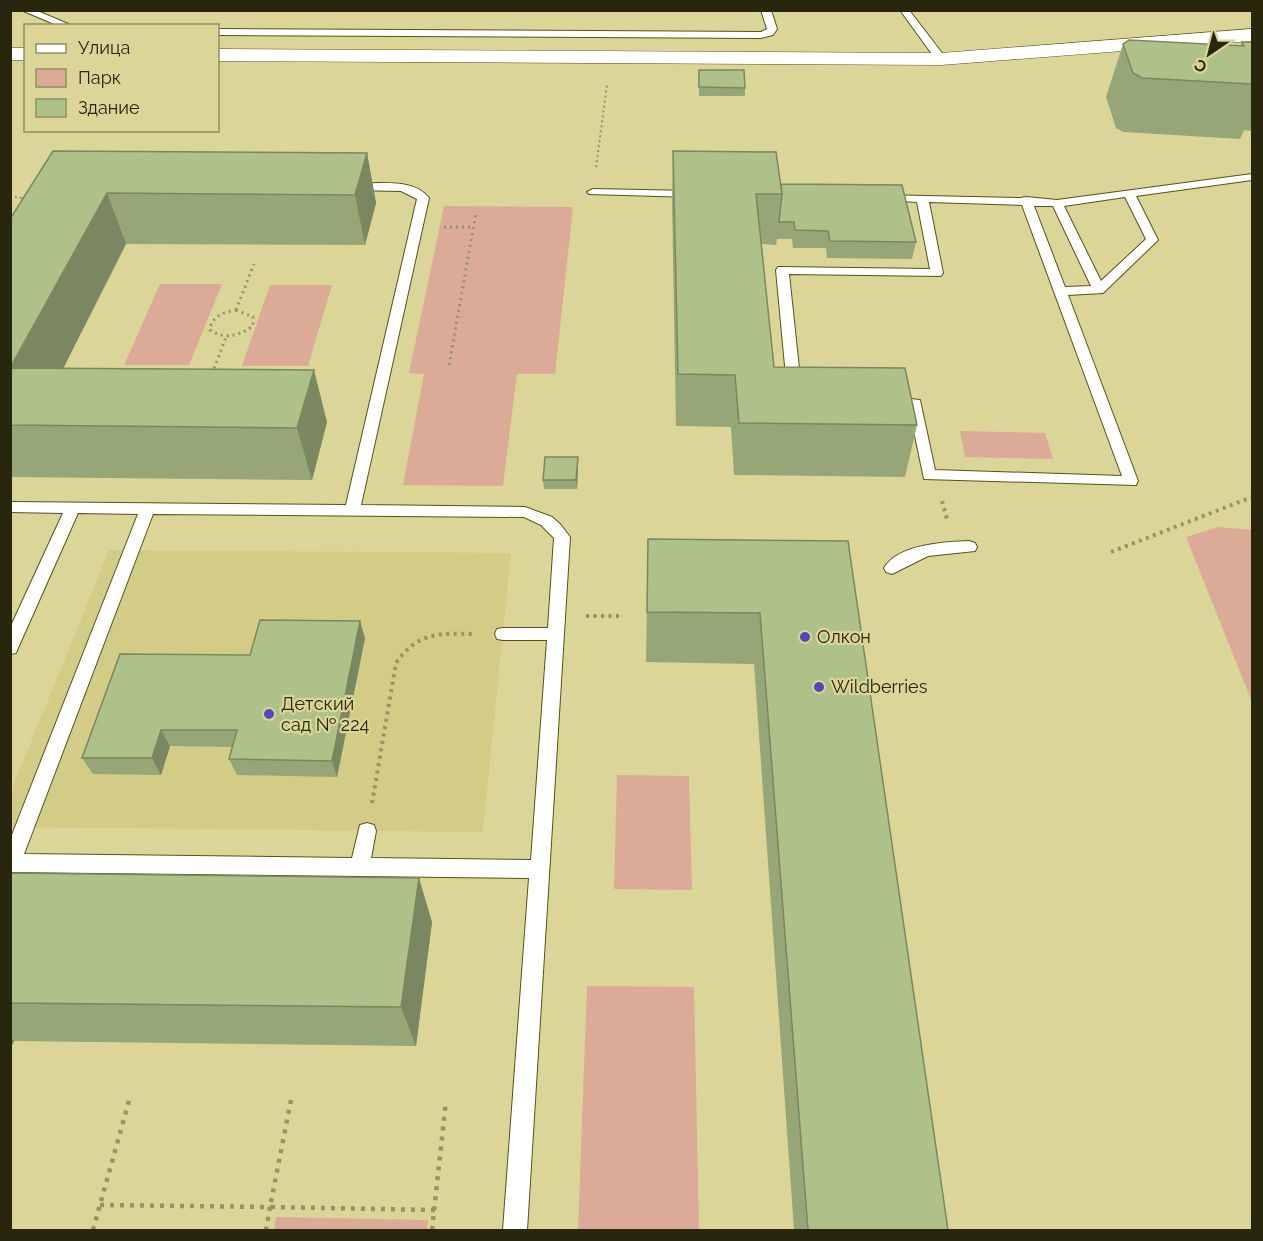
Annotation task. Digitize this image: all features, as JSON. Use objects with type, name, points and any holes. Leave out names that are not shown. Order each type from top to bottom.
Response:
[{"type":"street","points":[[219,55],[941,59],[1252,35]]},
{"type":"lane","points":[[25,10],[64,24]]},
{"type":"lane","points":[[219,33],[761,35],[770,33],[772,29],[766,10]]},
{"type":"lane","points":[[904,10],[941,59]]},
{"type":"lane","points":[[875,197],[1057,203],[1252,177]]},
{"type":"lane","points":[[343,187],[403,188],[416,191],[423,198],[351,510]]},
{"type":"lane","points":[[593,192],[711,194]]},
{"type":"lane","points":[[1059,291],[1099,290],[1152,240],[1129,194]]},
{"type":"lane","points":[[796,401],[782,270],[937,273],[922,198]]},
{"type":"lane","points":[[879,402],[915,402],[929,475],[1131,482],[1026,201]]},
{"type":"lane","points":[[1057,203],[1099,290]]},
{"type":"lane","points":[[10,507],[525,512],[539,516],[551,524],[562,537],[516,1230]]},
{"type":"lane","points":[[10,648],[73,508]]},
{"type":"lane","points":[[148,508],[11,863],[540,869]]},
{"type":"lane","points":[[892,568],[924,549],[969,547]]},
{"type":"lane","points":[[503,634],[556,634]]},
{"type":"lane","points":[[360,867],[367,831]]},
{"type":"path","points":[[593,192],[611,57]]},
{"type":"path","points":[[10,196],[30,200]]},
{"type":"path","points":[[449,365],[476,213]]},
{"type":"path","points":[[440,227],[473,227]]},
{"type":"path","points":[[236,310],[254,264]]},
{"type":"path","points":[[236,310],[250,313],[253,317],[253,326],[242,334],[226,337],[214,333],[210,326],[216,317],[236,310]]},
{"type":"path","points":[[212,375],[226,337]]},
{"type":"path","points":[[929,475],[945,507],[951,547]]},
{"type":"path","points":[[1111,552],[1252,497]]},
{"type":"path","points":[[367,831],[396,663],[403,652],[421,638],[435,633],[503,634]]},
{"type":"path","points":[[93,1230],[130,1097]]},
{"type":"path","points":[[266,1230],[291,1100]]},
{"type":"path","points":[[432,1230],[446,1101]]},
{"type":"path","points":[[100,1205],[435,1210]]},
{"type":"shaded area","name":"Детский сад № 224","points":[[109,550],[511,553],[483,832],[11,827],[10,794]]},
{"type":"green space","points":[[444,206],[573,207],[555,374],[517,374],[503,486],[403,485],[424,374],[409,373]]},
{"type":"green space","points":[[160,284],[222,284],[189,365],[124,365]]},
{"type":"green space","points":[[270,285],[332,285],[308,366],[242,366]]},
{"type":"green space","points":[[960,431],[1045,433],[1053,459],[965,457]]},
{"type":"green space","points":[[1218,527],[1252,530],[1252,702],[1186,537]]},
{"type":"green space","points":[[617,775],[689,776],[692,890],[614,889]]},
{"type":"green space","points":[[587,986],[694,987],[699,1230],[578,1230]]},
{"type":"green space","points":[[276,1217],[428,1220],[427,1230],[274,1230]]},
{"type":"building","points":[[1129,40],[1244,46],[1242,42],[1252,42],[1252,84],[1142,78],[1133,73],[1123,44]]},
{"type":"building","points":[[699,70],[744,70],[745,88],[699,87]]},
{"type":"building","points":[[53,151],[367,153],[355,195],[107,193],[10,368],[10,219]]},
{"type":"building","points":[[673,151],[776,152],[782,194],[756,194],[774,367],[905,368],[917,425],[739,423],[735,375],[678,374]]},
{"type":"building","points":[[781,184],[902,185],[916,242],[830,241],[828,231],[795,230],[794,222],[779,222]]},
{"type":"building","points":[[11,368],[314,370],[297,428],[10,425]]},
{"type":"building","points":[[545,457],[578,457],[576,480],[543,480]]},
{"type":"building","points":[[648,539],[848,541],[948,1230],[808,1230],[760,613],[647,612]]},
{"type":"building","points":[[260,620],[360,621],[332,761],[229,759],[237,730],[161,730],[152,758],[82,758],[120,654],[250,655]]},
{"type":"building","points":[[10,873],[419,878],[401,1007],[10,1003]]},
{"type":"place","name":"Олкон","points":[[805,637]]},
{"type":"place","name":"Wildberries","points":[[819,687]]},
{"type":"place","name":"Детский сад № 224","points":[[269,714]]}]
